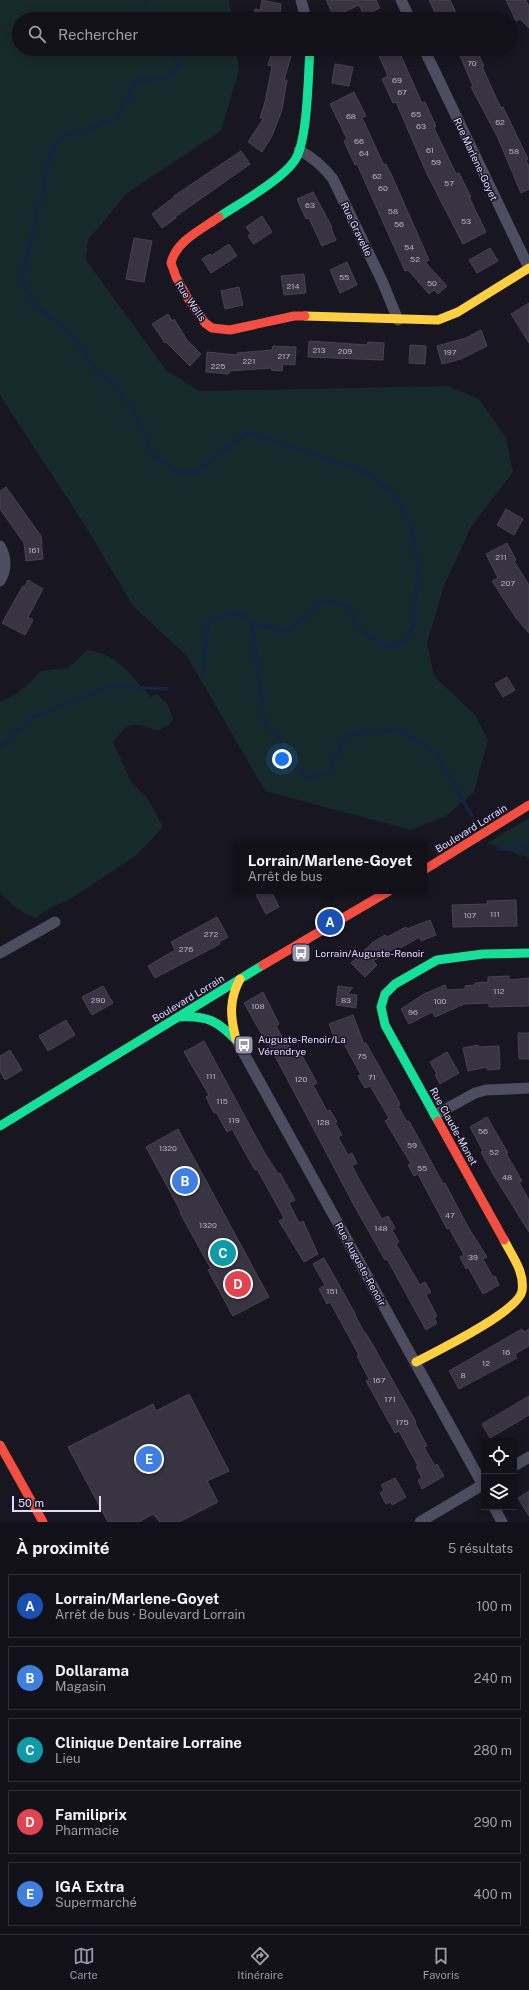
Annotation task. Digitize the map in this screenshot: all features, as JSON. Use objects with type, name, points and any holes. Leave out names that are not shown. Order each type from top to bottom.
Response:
[{"type":"street","points":[[300,0],[304,12]]},
{"type":"street","points":[[401,0],[407,12]]},
{"type":"street","name":"Rue Wells","points":[[309,56],[304,131],[295,160],[288,169],[181,244],[173,256],[171,263],[174,277],[208,326],[222,331],[294,316],[398,320],[427,320],[447,317],[529,268]]},
{"type":"street","name":"Rue Marlene-Goyet","points":[[427,56],[529,268]]},
{"type":"street","name":"Rue Gravelle","points":[[299,150],[314,158],[324,167],[333,179],[383,282],[398,320]]},
{"type":"street","points":[[0,546],[4,555],[5,563],[0,581]]},
{"type":"street","name":"Boulevard Lorrain","points":[[427,868],[529,805]]},
{"type":"street","name":"Boulevard Lorrain","points":[[0,1126],[177,1017],[384,894]]},
{"type":"street","points":[[0,953],[55,922]]},
{"type":"street","name":"Rue Claude-Monet","points":[[416,1362],[506,1311],[520,1297],[522,1289],[520,1270],[385,1025],[381,1010],[384,996],[394,984],[438,959],[529,953]]},
{"type":"street","points":[[237,1041],[231,1021],[230,1003],[240,979]]},
{"type":"street","points":[[177,1017],[192,1016],[212,1019],[221,1024],[237,1041]]},
{"type":"street","name":"Rue Auguste-Renoir","points":[[237,1041],[481,1480]]},
{"type":"street","points":[[435,1115],[475,1093],[486,1090],[529,1088]]},
{"type":"street","points":[[0,1445],[43,1522]]},
{"type":"street","points":[[517,1464],[529,1457]]},
{"type":"street","points":[[420,1522],[481,1487]]},
{"type":"street","points":[[496,1510],[502,1522]]},
{"type":"green space","points":[[0,0],[229,0],[231,12],[12,12],[12,56],[237,56],[239,70],[221,131],[127,193],[88,240],[86,260],[166,370],[199,391],[448,386],[479,399],[506,438],[513,472],[471,527],[444,586],[427,643],[434,676],[475,715],[488,740],[474,792],[446,816],[411,830],[265,791],[187,656],[133,606],[86,527],[0,394]]},
{"type":"green space","points":[[87,650],[99,653],[117,661],[151,697],[157,694],[167,703],[173,718],[169,725],[157,731],[142,726],[132,725],[123,730],[113,742],[132,783],[148,799],[163,827],[137,855],[69,900],[50,908],[35,918],[20,911],[0,893],[0,702],[22,689],[32,681],[40,671],[68,668]]},
{"type":"green space","points":[[529,818],[529,858],[487,843]]},
{"type":"building","points":[[262,0],[281,4],[280,12],[254,12],[255,9],[260,10]]},
{"type":"building","points":[[326,0],[376,0],[380,8],[371,12],[362,12],[359,5],[344,12],[332,12]]},
{"type":"building","points":[[429,0],[450,0],[456,12],[435,12]]},
{"type":"building","points":[[506,0],[526,0],[529,7],[529,28],[520,19],[517,20],[517,12],[512,12]]},
{"type":"building","points":[[271,56],[291,56],[284,80],[287,80],[282,110],[272,136],[262,152],[248,142],[263,119],[260,118],[265,102],[272,66],[268,65]]},
{"type":"building","points":[[379,56],[401,56],[422,103],[425,102],[436,126],[434,128],[456,174],[459,173],[486,232],[463,244],[427,174],[396,102],[393,103],[382,79],[388,76]]},
{"type":"building","points":[[460,56],[479,56],[484,66],[482,67],[501,108],[503,107],[528,159],[526,160],[529,167],[529,189],[521,193],[497,136],[471,87],[473,86]]},
{"type":"building","points":[[335,64],[353,67],[349,86],[332,83]]},
{"type":"building","points":[[354,92],[366,116],[362,118],[384,165],[386,164],[392,176],[429,260],[425,262],[447,286],[438,294],[434,290],[429,294],[408,270],[405,271],[357,164],[355,165],[344,141],[347,139],[330,104]]},
{"type":"building","points":[[241,151],[250,164],[175,217],[176,218],[162,228],[152,214],[174,196]]},
{"type":"building","points":[[313,192],[332,227],[331,228],[336,240],[322,246],[309,218],[306,219],[297,199]]},
{"type":"building","points":[[262,216],[272,232],[254,244],[248,236],[251,234],[246,227]]},
{"type":"building","points":[[134,238],[152,241],[144,282],[126,279]]},
{"type":"building","points":[[229,244],[237,256],[211,273],[202,259],[210,254],[211,256]]},
{"type":"building","points":[[490,248],[498,261],[477,273],[469,260]]},
{"type":"building","points":[[347,262],[357,285],[340,293],[330,270]]},
{"type":"building","points":[[304,274],[306,293],[284,295],[281,276]]},
{"type":"building","points":[[239,287],[243,305],[225,309],[221,291]]},
{"type":"building","points":[[529,303],[529,343],[511,314]]},
{"type":"building","points":[[168,314],[172,321],[174,319],[187,340],[201,354],[190,366],[166,342],[165,343],[152,324]]},
{"type":"building","points":[[481,330],[487,346],[461,359],[442,364],[437,346],[466,338]]},
{"type":"building","points":[[309,341],[367,345],[368,342],[384,343],[383,360],[308,357]]},
{"type":"building","points":[[410,345],[426,346],[425,364],[409,363]]},
{"type":"building","points":[[273,346],[296,347],[295,365],[283,364],[282,371],[271,370],[271,368],[229,371],[229,374],[206,372],[207,352],[237,355],[237,353],[272,350]]},
{"type":"building","points":[[6,487],[41,536],[43,559],[26,561],[24,543],[0,509],[0,491]]},
{"type":"building","points":[[506,509],[523,519],[514,535],[497,525]]},
{"type":"building","points":[[507,543],[516,560],[514,561],[529,585],[529,633],[516,618],[492,581],[498,578],[486,554]]},
{"type":"building","points":[[28,580],[43,589],[28,617],[33,620],[25,635],[2,623]]},
{"type":"building","points":[[507,677],[515,690],[503,697],[495,684]]},
{"type":"building","points":[[272,894],[279,907],[266,914],[256,895]]},
{"type":"building","points":[[516,900],[517,926],[453,927],[452,905],[487,904],[487,901]]},
{"type":"building","points":[[217,917],[228,937],[219,942],[220,944],[155,978],[148,966],[175,950],[171,942]]},
{"type":"building","points":[[430,920],[436,935],[421,941],[420,937],[400,948],[399,946],[373,961],[377,965],[365,977],[351,963],[372,943],[385,935],[387,937],[406,927],[407,929]]},
{"type":"building","points":[[509,976],[509,980],[529,978],[529,1006],[489,1007],[489,1003],[464,1004],[435,1017],[432,1012],[409,1024],[401,1009],[424,994],[445,985],[447,990],[465,989],[465,986],[475,985],[475,983],[488,982],[488,977]]},
{"type":"building","points":[[103,986],[113,1003],[92,1015],[82,997]]},
{"type":"building","points":[[338,986],[353,988],[347,994],[357,995],[356,1008],[336,1005]]},
{"type":"building","points":[[263,992],[279,1024],[276,1026],[287,1046],[289,1045],[294,1053],[299,1050],[317,1083],[313,1085],[327,1111],[330,1110],[337,1122],[335,1123],[342,1135],[338,1137],[348,1155],[352,1153],[357,1163],[352,1166],[364,1188],[382,1219],[388,1216],[395,1228],[392,1230],[399,1242],[396,1244],[420,1285],[425,1282],[431,1292],[426,1295],[437,1316],[434,1318],[437,1323],[426,1330],[387,1259],[385,1260],[355,1207],[266,1039],[265,1040],[244,1003]]},
{"type":"building","points":[[353,1015],[364,1044],[366,1043],[398,1100],[400,1105],[398,1106],[407,1122],[409,1121],[443,1184],[445,1183],[468,1227],[487,1257],[483,1259],[493,1277],[495,1276],[499,1285],[483,1294],[468,1267],[466,1269],[460,1257],[464,1255],[449,1228],[447,1229],[418,1174],[414,1176],[408,1165],[411,1164],[385,1121],[389,1118],[370,1086],[365,1088],[358,1076],[361,1075],[342,1040],[336,1042],[329,1024]]},
{"type":"building","points":[[66,1020],[75,1035],[48,1051],[39,1036]]},
{"type":"building","points":[[518,1033],[529,1033],[529,1059],[519,1059]]},
{"type":"building","points":[[204,1041],[263,1150],[278,1174],[280,1173],[295,1200],[289,1203],[299,1223],[303,1221],[318,1254],[304,1262],[279,1221],[284,1218],[257,1169],[255,1170],[232,1129],[227,1132],[216,1112],[214,1113],[206,1097],[209,1095],[184,1052]]},
{"type":"building","points":[[478,1045],[478,1047],[499,1046],[500,1069],[487,1070],[487,1067],[468,1071],[463,1048]]},
{"type":"building","points":[[10,1050],[22,1070],[5,1080],[0,1071],[0,1056]]},
{"type":"building","points":[[447,1052],[459,1073],[440,1084],[435,1075],[437,1074],[430,1062]]},
{"type":"building","points":[[487,1117],[508,1153],[506,1153],[522,1181],[519,1182],[529,1200],[529,1232],[493,1174],[470,1127]]},
{"type":"building","points":[[178,1129],[269,1297],[233,1316],[208,1270],[211,1269],[146,1147]]},
{"type":"building","points":[[324,1258],[364,1332],[416,1422],[415,1423],[427,1446],[424,1447],[435,1466],[437,1464],[444,1476],[422,1489],[418,1480],[422,1478],[416,1467],[418,1466],[399,1431],[395,1433],[366,1381],[369,1379],[357,1356],[359,1355],[330,1302],[327,1304],[319,1289],[325,1285],[313,1264]]},
{"type":"building","points":[[522,1329],[524,1332],[529,1329],[529,1346],[515,1354],[517,1358],[459,1389],[449,1371]]},
{"type":"building","points":[[189,1394],[229,1471],[207,1481],[218,1502],[179,1522],[160,1522],[153,1514],[139,1522],[108,1522],[68,1447],[153,1404],[156,1411]]},
{"type":"building","points":[[529,1396],[529,1415],[490,1438],[482,1424]]},
{"type":"building","points":[[395,1478],[406,1497],[392,1505],[391,1502],[386,1504],[380,1493],[384,1490],[381,1485]]},
{"type":"building","points":[[529,1491],[529,1516],[518,1498]]},
{"type":"waterway","points":[[145,4],[146,0]]},
{"type":"waterway","points":[[176,56],[179,67],[165,79],[136,80],[127,101],[115,120],[103,122],[85,131],[65,134],[52,149],[22,278],[35,305],[74,337],[95,370],[116,386],[141,424],[152,455],[176,471],[195,473],[248,432],[364,471],[391,491],[404,510],[412,529],[419,572],[415,599],[415,622],[405,641],[389,647],[373,639],[358,627],[348,605],[322,601],[289,632],[252,623],[238,612],[208,621],[203,675]]},
{"type":"waterway","points":[[252,623],[264,721],[307,779],[329,772],[347,734],[399,730],[436,753],[472,816]]},
{"type":"waterway","points":[[0,747],[34,717],[110,686],[167,689]]},
{"type":"waterway","points":[[498,849],[521,849],[529,843]]},
{"type":"traffic: fast","points":[[219,217],[271,183],[289,168],[295,160],[303,138],[310,56]]},
{"type":"traffic: fast","points":[[438,1121],[385,1025],[381,1007],[385,994],[395,984],[437,960],[483,954],[529,953]]},
{"type":"traffic: fast","points":[[0,1126],[263,965]]},
{"type":"traffic: fast","points":[[179,1017],[205,1018],[218,1024],[237,1041]]},
{"type":"traffic: slow","points":[[305,316],[438,320],[458,312],[529,268]]},
{"type":"traffic: slow","points":[[236,1039],[232,1015],[232,1001],[240,979]]},
{"type":"traffic: slow","points":[[416,1362],[492,1320],[517,1300],[522,1291],[522,1277],[504,1240]]},
{"type":"traffic: jam","points":[[219,217],[190,236],[178,248],[171,263],[176,277],[187,297],[205,323],[212,328],[230,330],[294,316],[305,316]]},
{"type":"traffic: jam","points":[[427,868],[529,805]]},
{"type":"traffic: jam","points":[[263,965],[384,894]]},
{"type":"traffic: jam","points":[[438,1121],[504,1240]]},
{"type":"traffic: jam","points":[[0,1445],[43,1522]]},
{"type":"place","name":"Lorrain/Marlene-Goyet","points":[[330,922]]},
{"type":"place","name":"Lorrain/Auguste-Renoir","points":[[301,953]]},
{"type":"place","name":"Auguste-Renoir/La Vérendrye","points":[[244,1045]]},
{"type":"place","name":"Dollarama","points":[[185,1181]]},
{"type":"place","name":"Clinique Dentaire Lorraine","points":[[223,1253]]},
{"type":"place","name":"Familiprix","points":[[238,1284]]},
{"type":"place","name":"IGA Extra","points":[[149,1459]]}]
